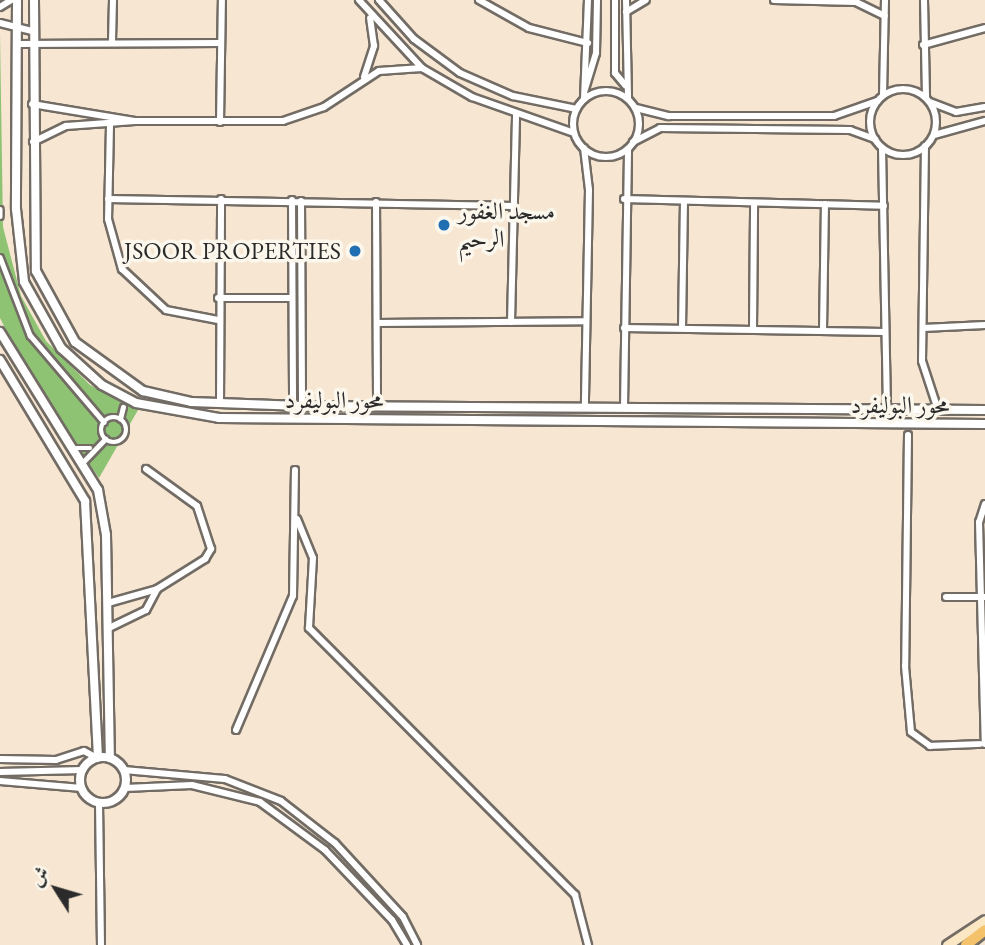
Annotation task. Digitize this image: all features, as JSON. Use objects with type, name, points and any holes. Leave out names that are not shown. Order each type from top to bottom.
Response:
[{"type":"highway","points":[[966,945],[985,930]]},
{"type":"main road","points":[[947,945],[985,920]]},
{"type":"street","points":[[0,7],[11,0]]},
{"type":"street","name":"محور البوليفرد","points":[[17,0],[16,209],[24,282],[46,327],[80,367],[149,408],[244,419],[985,424]]},
{"type":"street","name":"محور البوليفرد","points":[[34,0],[33,259],[61,323],[92,358],[132,386],[167,398],[220,403],[377,407],[985,410]]},
{"type":"street","points":[[112,41],[113,0]]},
{"type":"street","points":[[219,122],[222,0]]},
{"type":"street","points":[[359,0],[370,15],[422,68],[516,114],[574,133],[584,148],[602,157],[628,149]]},
{"type":"street","points":[[379,0],[414,39],[460,73],[513,96],[577,108]]},
{"type":"street","points":[[479,0],[529,28],[588,43]]},
{"type":"street","points":[[574,133],[577,108],[584,99],[588,0]]},
{"type":"street","points":[[585,89],[596,53],[597,0]]},
{"type":"street","points":[[615,0],[615,73],[626,87]]},
{"type":"street","points":[[624,407],[624,200],[628,149],[640,126],[636,108],[628,98],[626,87],[626,0]]},
{"type":"street","points":[[626,12],[646,0]]},
{"type":"street","points":[[774,0],[856,2],[885,16]]},
{"type":"street","points":[[883,95],[885,0]]},
{"type":"street","points":[[924,0],[923,45],[933,135]]},
{"type":"street","points":[[364,77],[374,46],[370,15]]},
{"type":"street","points":[[0,23],[18,30],[33,31]]},
{"type":"street","points":[[923,45],[985,28]]},
{"type":"street","points":[[18,44],[112,41],[221,43]]},
{"type":"street","points":[[33,104],[135,121],[219,122],[304,116],[364,77],[422,68]]},
{"type":"street","points":[[985,107],[956,112],[901,89],[883,95],[877,101],[871,116],[875,139],[882,148],[899,155],[925,146],[933,135],[985,121]]},
{"type":"street","points":[[584,99],[609,90],[628,98]]},
{"type":"street","points":[[636,108],[669,116],[834,116],[877,101]]},
{"type":"street","points":[[511,322],[516,114]]},
{"type":"street","points":[[32,143],[66,126],[110,125],[135,121]]},
{"type":"street","points":[[110,125],[108,198],[111,246],[137,290],[174,314],[218,320]]},
{"type":"street","points":[[633,142],[660,128],[850,130],[875,139]]},
{"type":"street","points":[[925,146],[924,371],[938,410]]},
{"type":"street","points":[[584,148],[585,407]]},
{"type":"street","points":[[882,148],[887,410]]},
{"type":"street","points":[[108,198],[514,206]]},
{"type":"street","points":[[220,403],[218,298],[221,199]]},
{"type":"street","points":[[624,200],[884,206]]},
{"type":"street","points":[[292,201],[292,298],[298,405]]},
{"type":"street","points":[[298,405],[301,201]]},
{"type":"street","points":[[682,328],[684,201]]},
{"type":"street","points":[[376,202],[377,407]]},
{"type":"street","points":[[753,328],[754,203]]},
{"type":"street","points":[[823,330],[825,204]]},
{"type":"street","points":[[0,209],[0,216]]},
{"type":"street","points":[[0,257],[30,335],[104,422],[105,439]]},
{"type":"street","points":[[218,298],[292,298]]},
{"type":"street","points":[[377,323],[586,321]]},
{"type":"street","points":[[923,328],[985,325]]},
{"type":"street","points":[[624,328],[886,332]]},
{"type":"street","points":[[0,332],[83,462],[105,518],[110,758]]},
{"type":"street","points":[[0,772],[83,770],[97,758],[85,501],[2,365]]},
{"type":"street","points":[[83,462],[91,448],[105,439],[124,437],[120,419],[123,408]]},
{"type":"street","points":[[104,422],[120,419]]},
{"type":"street","points":[[908,435],[905,666],[911,732],[930,746],[983,744],[979,522],[985,504]]},
{"type":"street","points":[[74,448],[91,448]]},
{"type":"street","points":[[108,603],[156,589],[205,559],[211,542],[197,506],[146,469]]},
{"type":"street","points":[[236,730],[293,596],[297,519],[295,470]]},
{"type":"street","points":[[297,519],[313,558],[309,628],[575,895],[588,945]]},
{"type":"street","points":[[109,628],[146,610],[156,589]]},
{"type":"street","points":[[946,597],[982,597]]},
{"type":"street","points":[[97,729],[111,729]]},
{"type":"street","points":[[0,759],[56,760],[84,751],[97,758],[110,758],[124,770],[225,779],[281,801],[335,843],[403,918],[417,945]]},
{"type":"street","points":[[82,788],[83,770]]},
{"type":"street","points":[[99,803],[115,800],[125,788],[124,770]]},
{"type":"street","points":[[0,781],[82,788],[99,803],[101,945]]},
{"type":"street","points":[[125,788],[192,785],[260,802],[325,850],[384,911],[407,945]]},
{"type":"green space","points":[[0,33],[3,227],[21,296],[46,341],[90,385],[138,410],[99,478],[30,378],[0,318]]},
{"type":"place","name":"مسجد الغفور الرحيم","points":[[444,225]]},
{"type":"place","name":"JSOOR PROPERTIES","points":[[355,251]]}]
